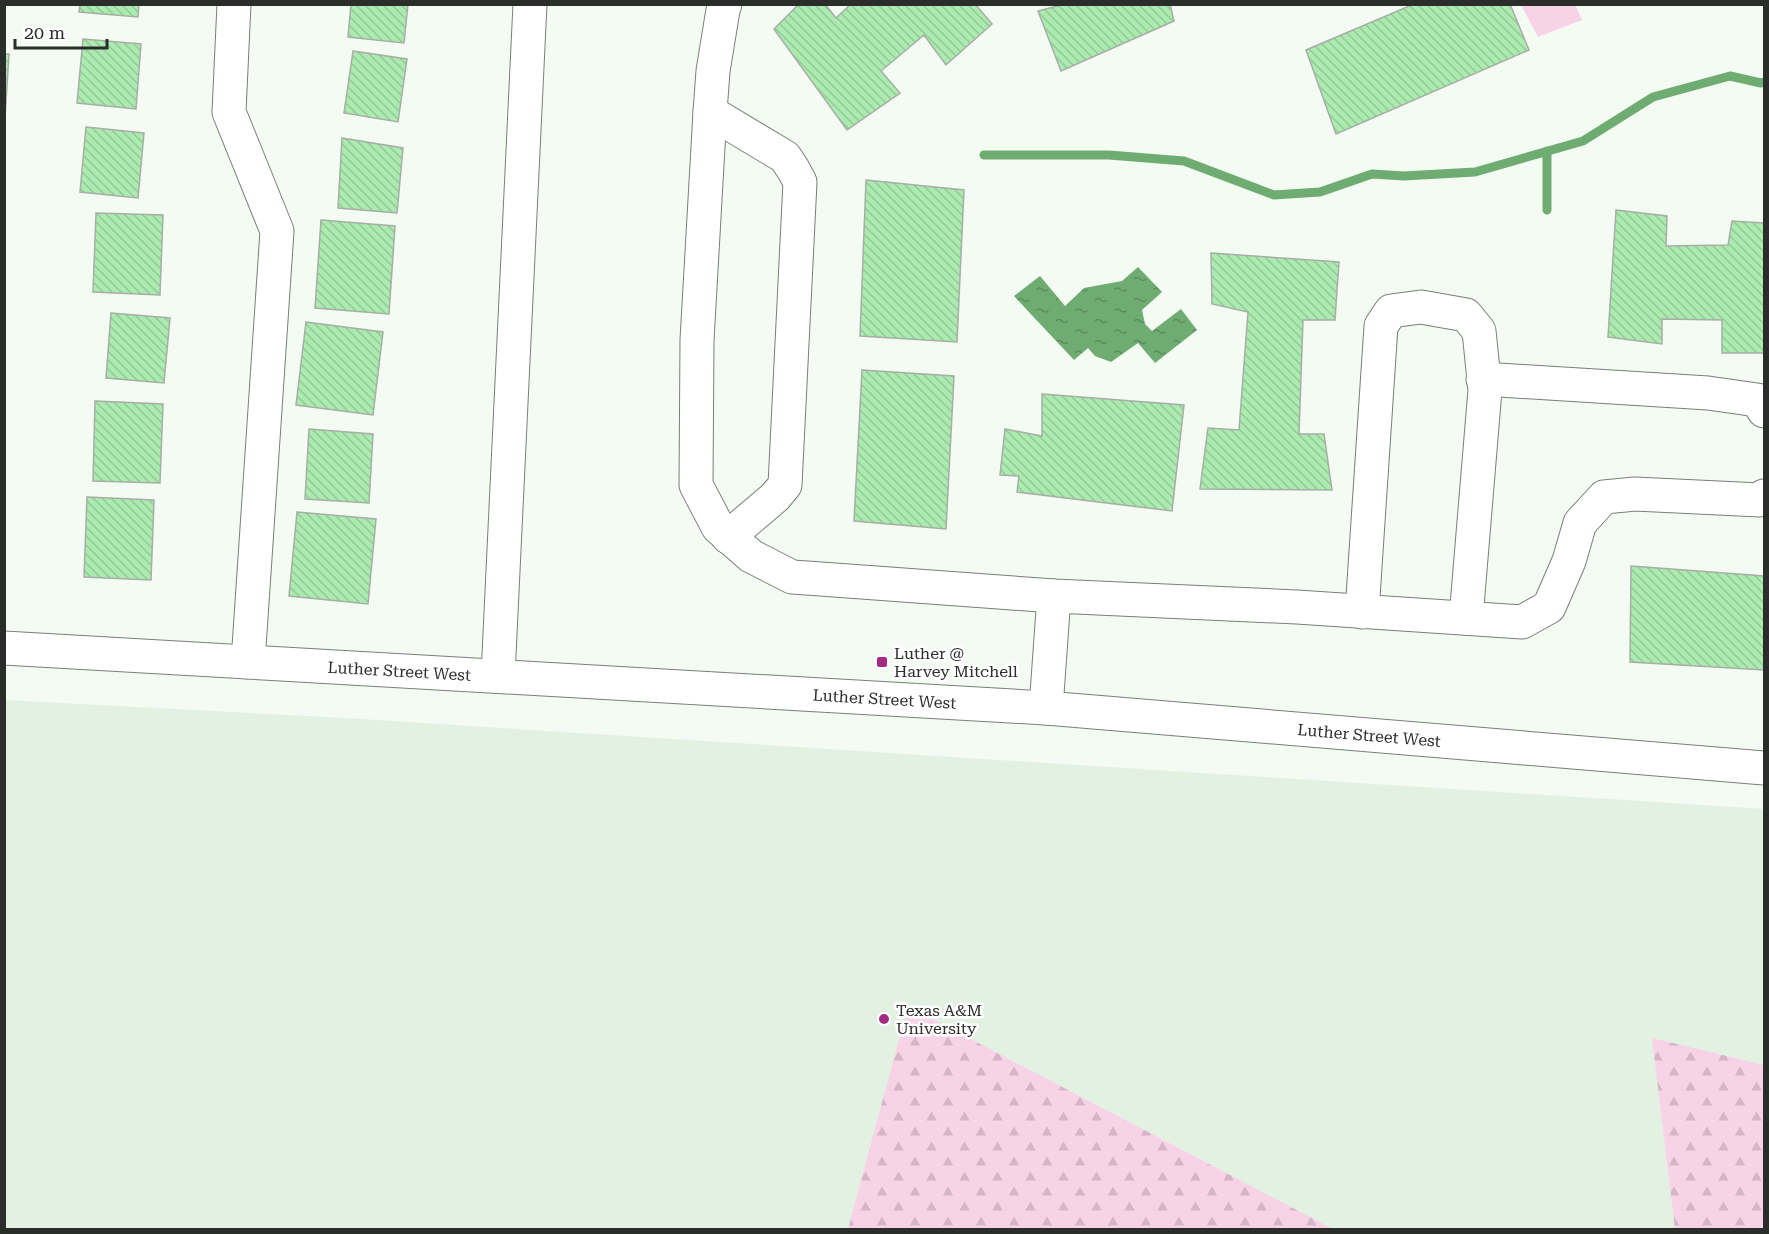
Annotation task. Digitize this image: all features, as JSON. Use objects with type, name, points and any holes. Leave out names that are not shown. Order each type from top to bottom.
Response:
[{"type":"street","points":[[234,4],[229,112],[277,231],[248,662]]},
{"type":"street","points":[[498,676],[530,4]]},
{"type":"street","points":[[725,4],[713,70],[710,112],[697,340],[696,485],[718,527],[751,556],[792,577],[1054,596],[1522,622],[1549,607],[1569,561],[1580,523],[1604,497],[1635,494],[1760,500],[1764,496]]},
{"type":"street","points":[[710,112],[785,157],[800,182],[785,485],[775,497],[729,537]]},
{"type":"street","points":[[1362,612],[1381,326],[1391,310],[1421,307],[1466,315],[1479,331],[1485,390],[1466,618]]},
{"type":"street","points":[[1483,379],[1708,393],[1757,400],[1764,411]]},
{"type":"street","points":[[1046,708],[1054,596]]},
{"type":"street","name":"Luther Street West","points":[[4,648],[1046,708],[1764,768]]},
{"type":"shaded area","name":"Texas A&M University","points":[[4,700],[345,718],[1764,809],[1764,1229],[5,1229]]},
{"type":"green space","points":[[1521,5],[1575,5],[1582,20],[1538,37]]},
{"type":"green space","points":[[908,1006],[1333,1229],[848,1229]]},
{"type":"green space","points":[[1652,1038],[1764,1065],[1764,1229],[1675,1229]]},
{"type":"water","points":[[1138,267],[1162,292],[1142,310],[1145,324],[1152,331],[1181,309],[1197,330],[1155,363],[1138,343],[1111,362],[1095,356],[1088,348],[1074,360],[1014,296],[1040,276],[1065,306],[1084,288],[1122,281]]},
{"type":"building","points":[[80,4],[139,4],[138,17],[79,12]]},
{"type":"building","points":[[351,4],[408,4],[404,43],[348,37]]},
{"type":"building","points":[[799,4],[825,4],[836,18],[851,4],[975,4],[992,24],[946,65],[924,35],[881,71],[900,93],[847,130],[774,29]]},
{"type":"building","points":[[1065,4],[1170,4],[1174,21],[1061,71],[1038,11]]},
{"type":"building","points":[[1414,4],[1510,4],[1529,50],[1336,134],[1306,50]]},
{"type":"building","points":[[83,39],[141,44],[136,109],[77,103]]},
{"type":"building","points":[[353,51],[407,59],[398,122],[344,113]]},
{"type":"building","points":[[4,54],[9,54],[4,134]]},
{"type":"building","points":[[86,127],[144,133],[138,198],[80,192]]},
{"type":"building","points":[[342,138],[403,148],[397,213],[338,208]]},
{"type":"building","points":[[866,180],[964,190],[957,342],[860,336]]},
{"type":"building","points":[[1616,210],[1667,216],[1666,246],[1728,245],[1732,221],[1764,223],[1764,353],[1722,353],[1722,320],[1662,319],[1662,344],[1608,337]]},
{"type":"building","points":[[96,213],[163,215],[160,295],[93,292]]},
{"type":"building","points":[[321,220],[395,226],[389,314],[315,308]]},
{"type":"building","points":[[1211,253],[1339,262],[1335,320],[1303,320],[1299,434],[1324,434],[1332,490],[1200,489],[1208,428],[1239,430],[1248,312],[1212,304]]},
{"type":"building","points":[[111,313],[170,318],[164,383],[106,378]]},
{"type":"building","points":[[306,322],[383,332],[373,415],[296,405]]},
{"type":"building","points":[[862,370],[954,376],[946,529],[854,521]]},
{"type":"building","points":[[1042,394],[1184,405],[1172,511],[1017,492],[1019,476],[1000,475],[1005,429],[1042,436]]},
{"type":"building","points":[[95,401],[163,404],[160,483],[93,481]]},
{"type":"building","points":[[309,429],[373,434],[369,503],[305,499]]},
{"type":"building","points":[[87,497],[154,500],[151,580],[84,577]]},
{"type":"building","points":[[297,512],[376,519],[368,604],[289,596]]},
{"type":"building","points":[[1631,566],[1764,576],[1764,670],[1630,662]]},
{"type":"waterway","points":[[984,155],[1109,155],[1184,161],[1274,195],[1320,192],[1372,174],[1404,176],[1475,172],[1583,141],[1653,97],[1730,76],[1764,82]]},
{"type":"waterway","points":[[1547,151],[1547,210]]},
{"type":"place","name":"Luther @ Harvey Mitchell","points":[[882,662]]},
{"type":"place","name":"Texas A&M University","points":[[884,1019]]}]
